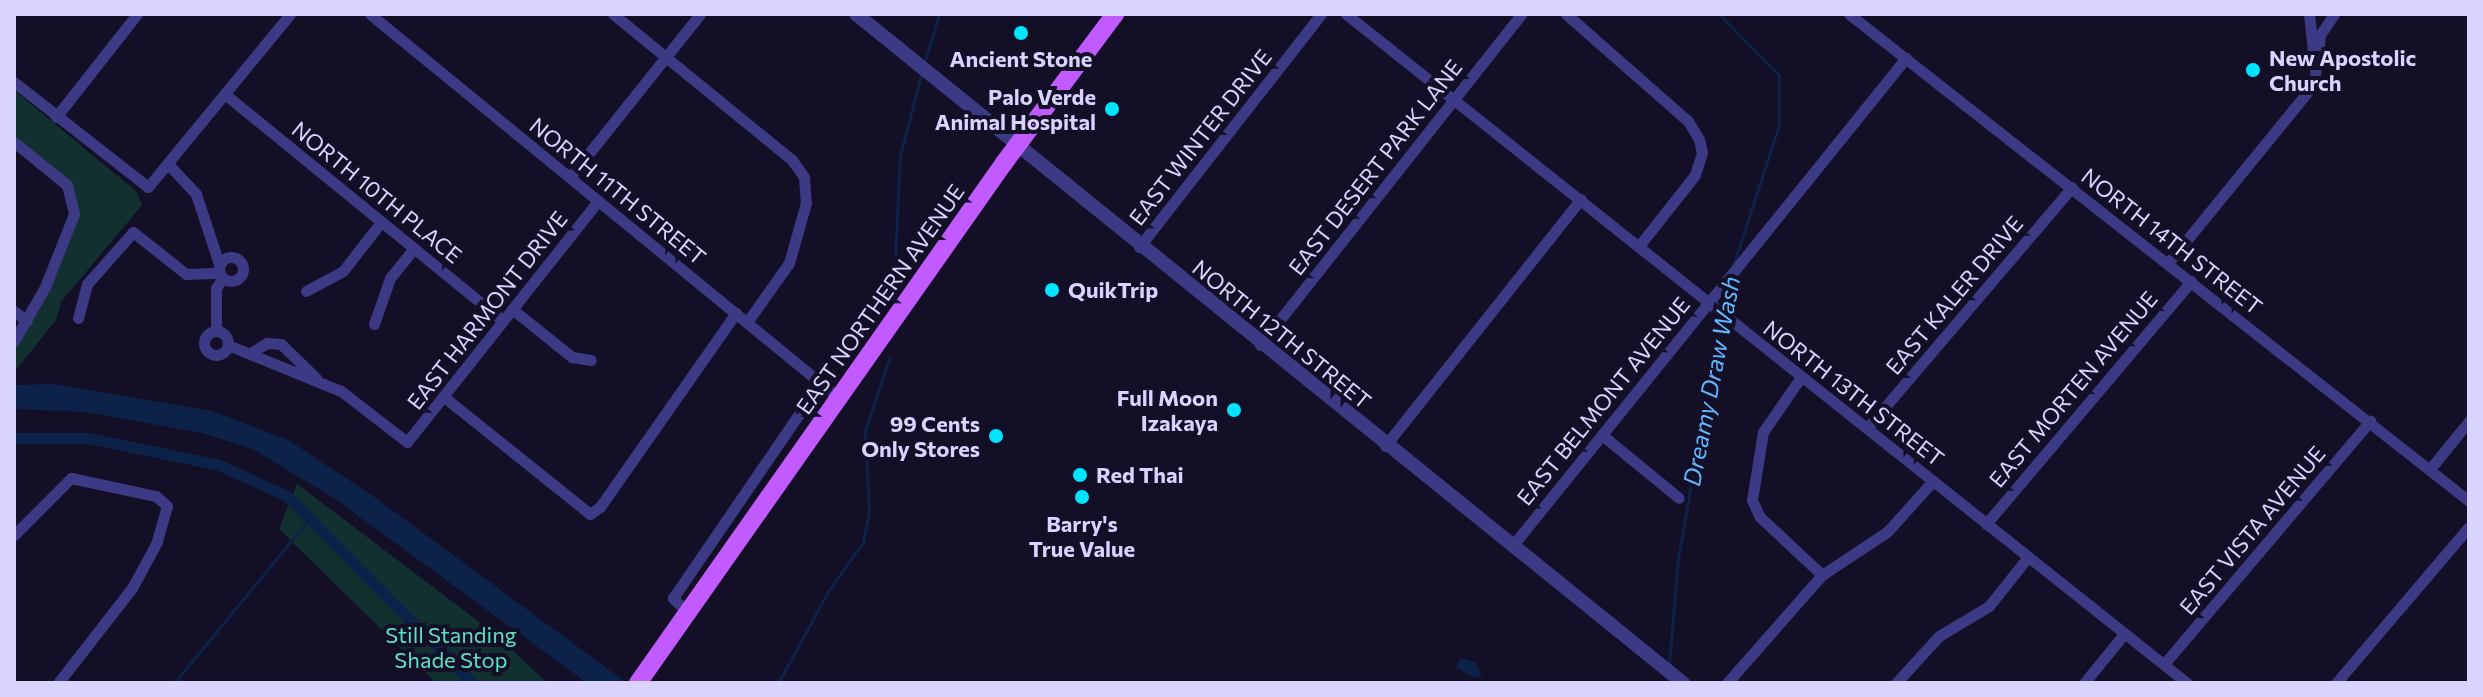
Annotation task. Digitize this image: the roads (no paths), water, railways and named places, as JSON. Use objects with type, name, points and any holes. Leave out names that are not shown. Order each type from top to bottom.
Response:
[{"type":"main road","name":"EAST NORTHERN AVENUE","points":[[638,683],[1108,17]]},
{"type":"street","points":[[56,117],[137,14]]},
{"type":"street","points":[[14,82],[148,187],[290,14]]},
{"type":"street","name":"NORTH 11TH STREET","points":[[370,14],[840,399]]},
{"type":"street","points":[[613,14],[792,160],[804,177],[806,203],[789,263],[747,322]]},
{"type":"street","points":[[570,177],[700,14]]},
{"type":"street","name":"NORTH 12TH STREET","points":[[856,14],[1260,345],[1683,683]]},
{"type":"street","name":"EAST WINTER DRIVE","points":[[1139,247],[1321,14]]},
{"type":"street","name":"NORTH 13TH STREET","points":[[1346,14],[2187,683]]},
{"type":"street","name":"EAST DESERT PARK LANE","points":[[1260,345],[1521,14]]},
{"type":"street","points":[[1566,14],[1688,121],[1702,153],[1695,175],[1639,246]]},
{"type":"street","name":"NORTH 14TH STREET","points":[[1849,14],[2469,501]]},
{"type":"street","points":[[2309,14],[2316,74]]},
{"type":"street","points":[[2168,263],[2302,102],[2316,74],[2320,35],[2334,14]]},
{"type":"street","name":"EAST BELMONT AVENUE","points":[[1513,545],[1906,58]]},
{"type":"street","name":"NORTH 10TH PLACE","points":[[226,95],[503,321]]},
{"type":"street","points":[[14,142],[67,185],[73,199],[74,214],[27,321],[14,341]]},
{"type":"street","points":[[169,165],[196,194],[221,272],[216,288],[216,331]]},
{"type":"street","name":"EAST KALER DRIVE","points":[[1867,428],[2072,187]]},
{"type":"street","points":[[1385,446],[1581,199]]},
{"type":"street","name":"EAST HARMONT DRIVE","points":[[316,378],[407,442],[598,201]]},
{"type":"street","points":[[306,291],[343,271],[381,222]]},
{"type":"street","points":[[78,318],[87,284],[133,232],[177,269],[201,276],[221,272]]},
{"type":"street","points":[[374,324],[390,278],[414,248]]},
{"type":"street","name":"EAST MORTEN AVENUE","points":[[1986,524],[2191,281]]},
{"type":"street","points":[[512,309],[572,357],[591,360]]},
{"type":"street","points":[[14,311],[27,321]]},
{"type":"street","points":[[444,397],[590,514],[600,507],[736,313]]},
{"type":"street","points":[[216,331],[225,335],[228,345]]},
{"type":"street","points":[[216,331],[205,338],[208,352],[222,353],[228,345]]},
{"type":"street","points":[[252,352],[267,343],[281,344],[316,378]]},
{"type":"street","points":[[228,345],[316,378]]},
{"type":"street","points":[[1801,377],[1763,432],[1751,512],[1822,575]]},
{"type":"street","name":"EAST NORTHERN AVENUE","points":[[689,614],[673,598],[820,383]]},
{"type":"street","name":"EAST VISTA AVENUE","points":[[2164,664],[2370,421]]},
{"type":"street","points":[[2430,469],[2469,421]]},
{"type":"street","points":[[1602,435],[1679,498]]},
{"type":"street","points":[[14,535],[65,479],[156,496],[167,506],[157,542],[132,588],[58,683]]},
{"type":"street","points":[[1727,683],[1822,575],[1887,532],[1933,481]]},
{"type":"street","points":[[2336,683],[2469,527]]},
{"type":"street","points":[[1896,683],[1939,636],[1989,606],[2028,557]]},
{"type":"street","points":[[2084,683],[2124,634]]},
{"type":"water","points":[[53,384],[212,411],[288,440],[373,496],[627,683],[587,683],[335,499],[253,449],[202,433],[86,412],[14,409],[14,385]]},
{"type":"water","points":[[1460,658],[1475,662],[1482,675],[1474,678],[1456,667]]},
{"type":"waterway","points":[[924,64],[939,14]]},
{"type":"waterway","name":"Dreamy Draw Wash","points":[[1719,14],[1779,75],[1779,125],[1733,266]]},
{"type":"waterway","points":[[894,281],[900,156],[922,71]]},
{"type":"waterway","name":"Dreamy Draw Wash","points":[[1722,309],[1728,285]]},
{"type":"waterway","name":"Dreamy Draw Wash","points":[[1669,664],[1678,559],[1720,316]]},
{"type":"waterway","points":[[778,683],[827,593],[863,542],[869,511],[865,431],[889,358]]},
{"type":"waterway","points":[[14,438],[88,438],[219,465],[287,496],[473,683]]},
{"type":"waterway","points":[[174,683],[310,518]]},
{"type":"place","name":"Ancient Stone","points":[[1021,33]]},
{"type":"place","name":"New Apostolic Church","points":[[2253,70]]},
{"type":"place","name":"Palo Verde Animal Hospital","points":[[1112,109]]},
{"type":"place","name":"QuikTrip","points":[[1052,290]]},
{"type":"place","name":"Full Moon Izakaya","points":[[1234,410]]},
{"type":"place","name":"99 Cents Only Stores","points":[[996,436]]},
{"type":"place","name":"Red Thai","points":[[1080,475]]},
{"type":"place","name":"Barry's True Value","points":[[1082,497]]},
{"type":"park label","name":"Still Standing Shade Stop","points":[[451,646]]}]
